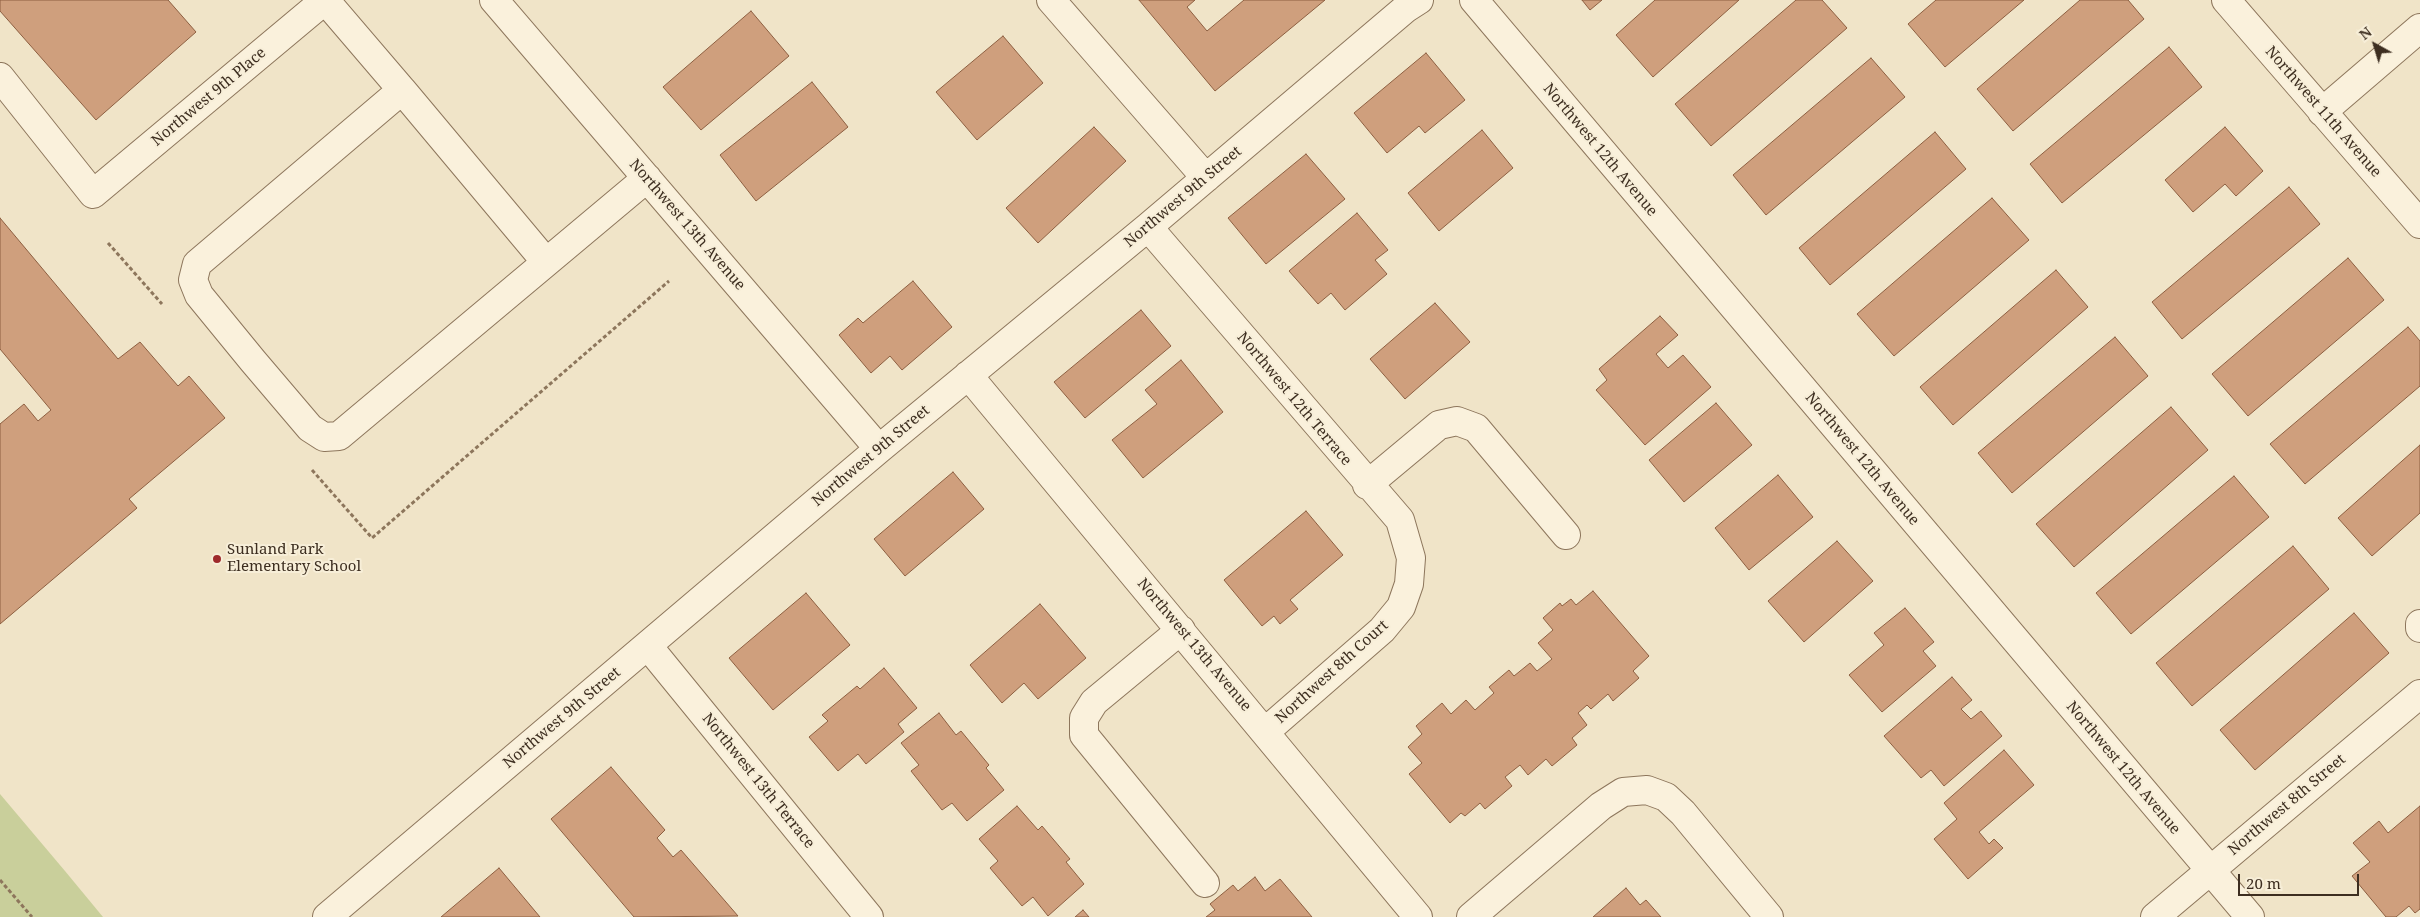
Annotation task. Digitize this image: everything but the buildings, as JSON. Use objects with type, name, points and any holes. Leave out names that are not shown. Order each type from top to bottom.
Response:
[{"type":"street","points":[[325,0],[546,262]]},
{"type":"street","name":"Northwest 9th Place","points":[[0,77],[92,194],[325,0]]},
{"type":"street","name":"Northwest 13th Avenue","points":[[494,0],[879,449]]},
{"type":"street","points":[[1051,0],[1206,178]]},
{"type":"street","name":"Northwest 9th Street","points":[[327,917],[879,449],[1148,227],[1405,9],[1419,0]]},
{"type":"street","name":"Northwest 12th Avenue","points":[[1474,0],[2250,917]]},
{"type":"street","name":"Northwest 11th Avenue","points":[[2226,0],[2420,224]]},
{"type":"street","points":[[2322,112],[2420,28]]},
{"type":"street","points":[[402,90],[197,264],[193,280],[199,295],[253,361],[310,428],[324,437],[339,436],[647,178]]},
{"type":"street","name":"Northwest 12th Terrace","points":[[1148,227],[1367,485],[1400,520],[1411,558],[1409,584]]},
{"type":"street","name":"Northwest 13th Avenue","points":[[968,375],[1266,731],[1418,917]]},
{"type":"street","points":[[1367,485],[1439,425],[1457,421],[1476,428],[1566,536]]},
{"type":"street","name":"Northwest 8th Court","points":[[1266,731],[1382,630],[1401,607],[1409,584]]},
{"type":"street","points":[[1181,630],[1094,702],[1084,718],[1084,736],[1205,883]]},
{"type":"street","name":"Northwest 13th Terrace","points":[[648,646],[869,917]]},
{"type":"street","name":"Northwest 8th Street","points":[[2155,917],[2420,694]]},
{"type":"street","points":[[1471,917],[1601,806],[1623,792],[1647,790],[1666,797],[1683,813],[1769,917]]},
{"type":"path","points":[[0,880],[32,917]]},
{"type":"green space","points":[[0,794],[65,871],[103,917],[0,917]]},
{"type":"place","name":"Sunland Park Elementary School","points":[[217,559]]}]
